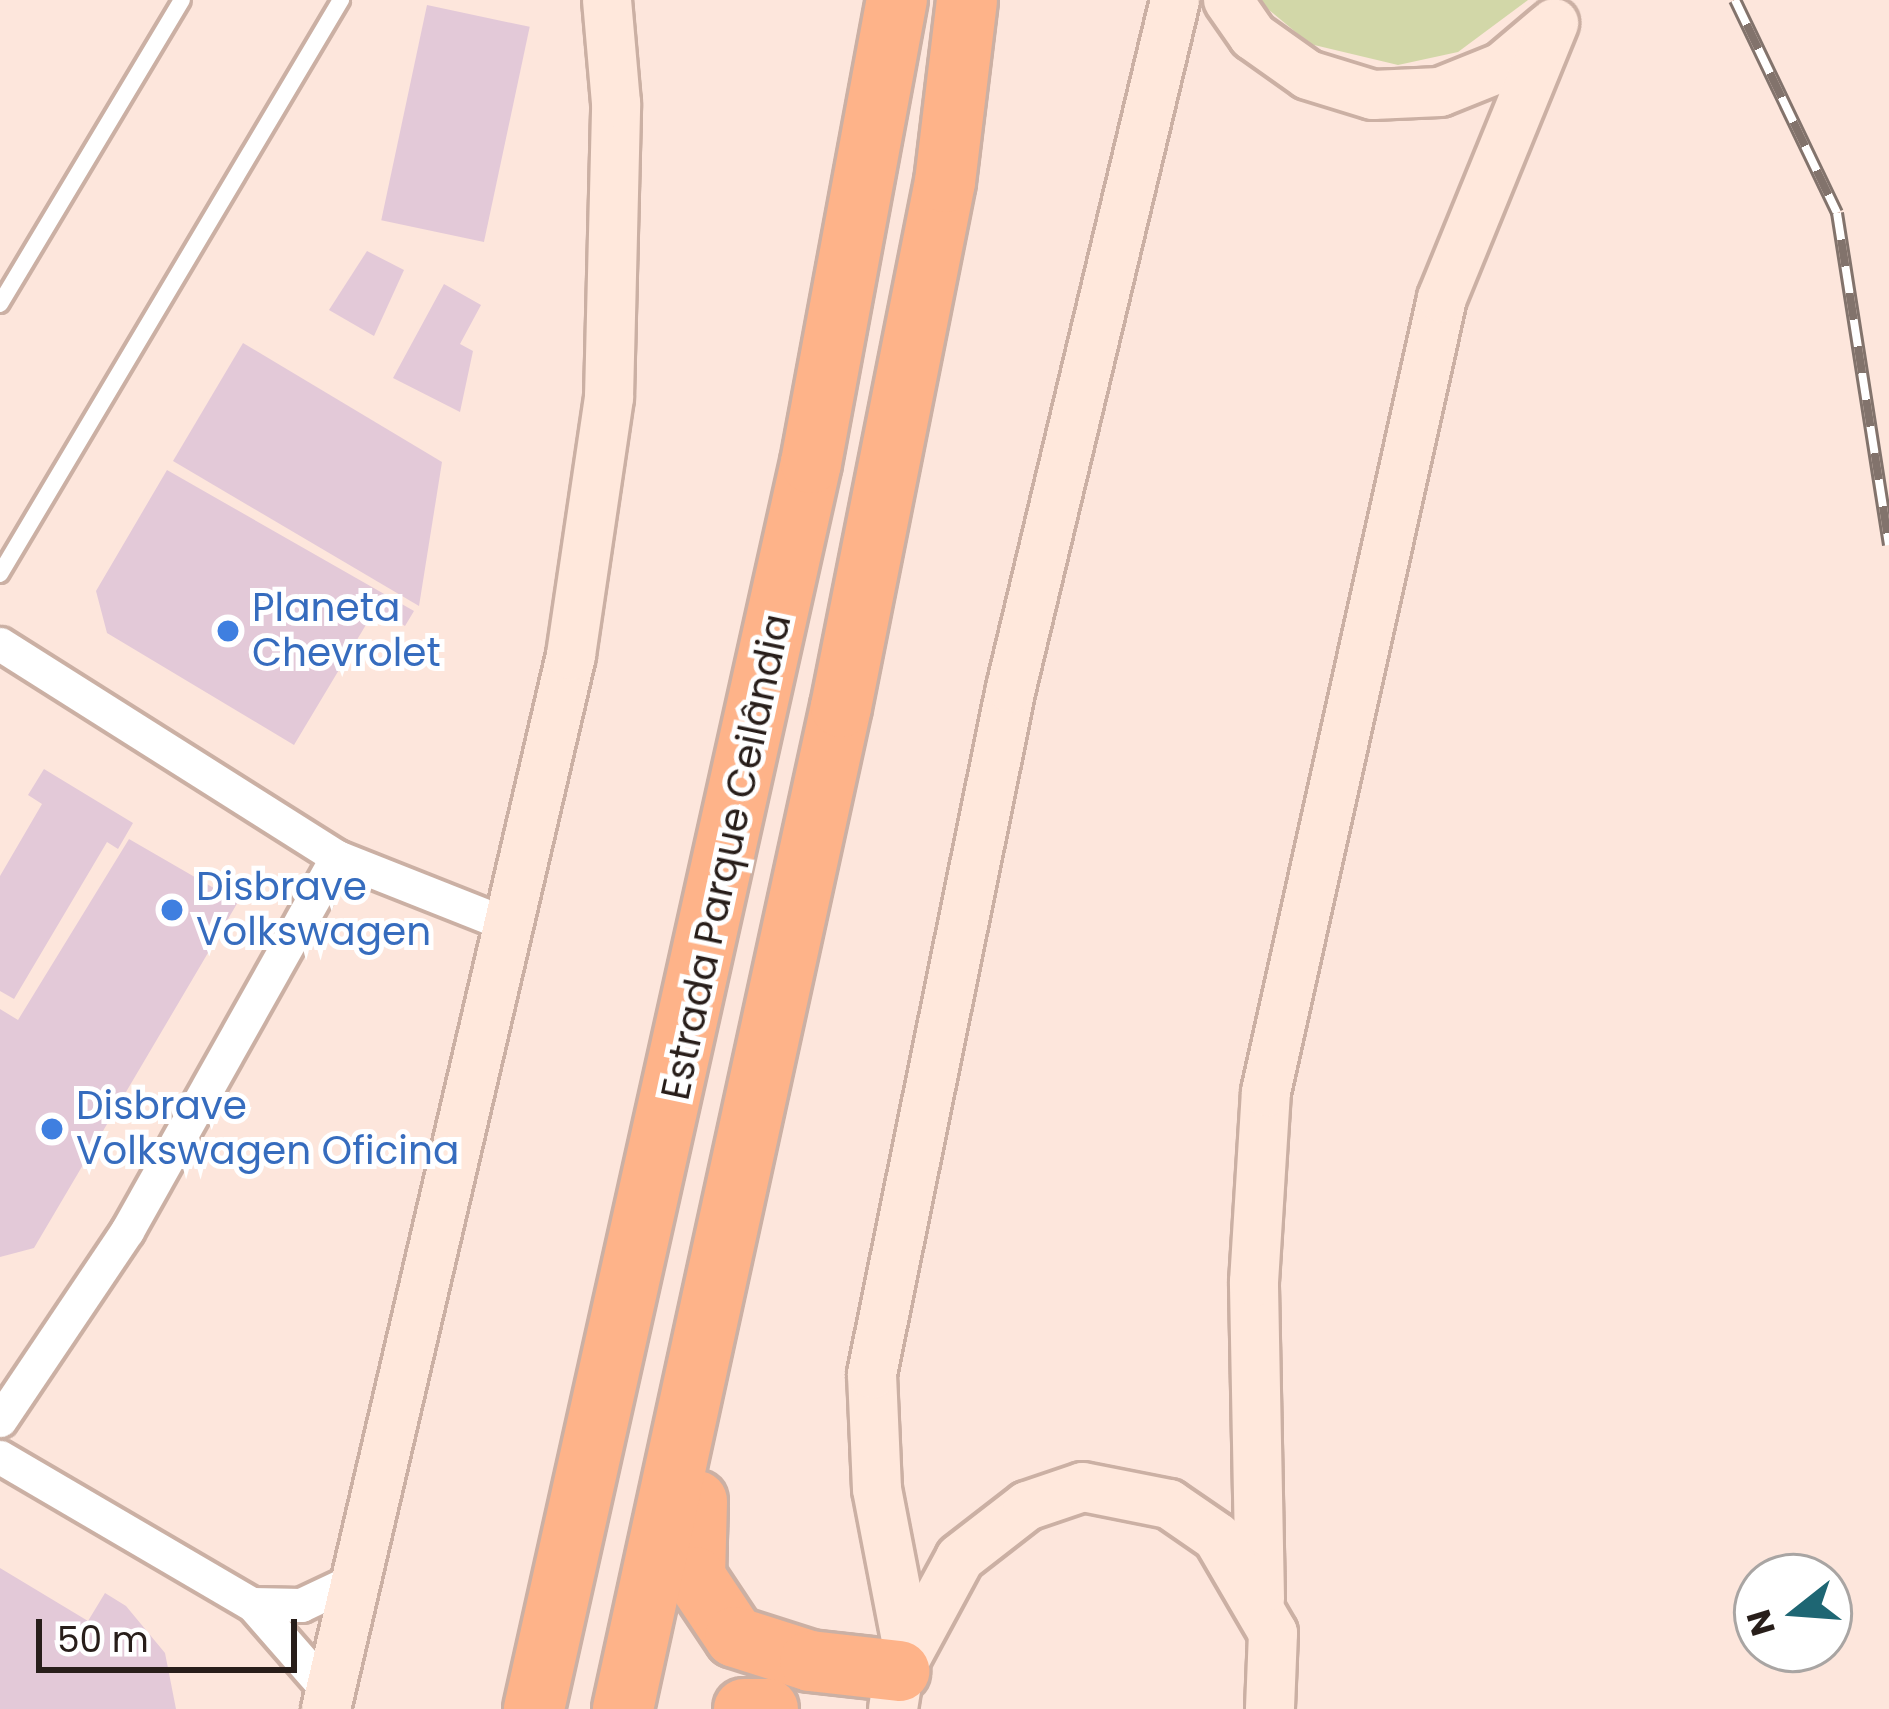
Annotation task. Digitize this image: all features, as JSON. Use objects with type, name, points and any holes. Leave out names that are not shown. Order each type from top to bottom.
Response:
[{"type":"highway","name":"Estrada Parque Ceilândia","points":[[534,1709],[806,486],[898,0]]},
{"type":"highway","name":"Estrada Parque Ceilândia","points":[[623,1709],[724,1264],[945,182],[967,0]]},
{"type":"highway","points":[[724,1264],[695,1577],[735,1636],[810,1661],[900,1677]]},
{"type":"highway","points":[[744,1709],[768,1709]]},
{"type":"main road","points":[[328,1701],[504,923],[571,655],[609,398],[617,195],[607,0]]},
{"type":"main road","points":[[900,1677],[877,1489],[872,1374],[1012,688],[1175,0]]},
{"type":"main road","points":[[1228,0],[1253,36],[1308,75],[1372,94],[1440,92],[1502,67],[1561,11]]},
{"type":"main road","points":[[1278,1694],[1260,1599],[1254,1282],[1266,1092],[1442,298],[1561,11]]},
{"type":"main road","points":[[900,1677],[931,1599],[991,1529],[1083,1487],[1169,1504],[1217,1537],[1260,1599]]},
{"type":"street","points":[[0,644],[337,857],[504,923]]},
{"type":"street","points":[[0,1420],[127,1231],[337,857]]},
{"type":"street","points":[[0,1457],[252,1604],[328,1701]]},
{"type":"street","points":[[252,1604],[301,1605],[356,1580]]},
{"type":"lane","points":[[0,304],[182,0]]},
{"type":"lane","points":[[0,574],[341,0]]},
{"type":"green space","points":[[1257,0],[1528,0],[1458,52],[1398,65],[1310,44]]},
{"type":"building","points":[[427,5],[530,27],[484,242],[381,220]]},
{"type":"building","points":[[367,251],[404,270],[374,336],[329,310]]},
{"type":"building","points":[[444,284],[481,305],[460,344],[473,351],[460,412],[393,378]]},
{"type":"building","points":[[243,343],[442,462],[419,606],[173,461]]},
{"type":"building","points":[[167,470],[414,611],[405,626],[376,608],[294,745],[107,633],[96,591]]},
{"type":"building","points":[[44,769],[133,823],[118,849],[107,842],[14,999],[0,991],[0,876],[42,804],[28,795]]},
{"type":"building","points":[[129,839],[238,902],[34,1248],[0,1257],[0,1009],[18,1020]]},
{"type":"building","points":[[0,1568],[88,1621],[105,1593],[126,1606],[165,1653],[176,1709],[0,1709]]},
{"type":"railway","points":[[1735,0],[1837,213],[1889,545]]},
{"type":"place","name":"Planeta Chevrolet","points":[[228,631]]},
{"type":"place","name":"Disbrave Volkswagen","points":[[172,910]]},
{"type":"place","name":"Disbrave Volkswagen Oficina","points":[[52,1129]]}]
